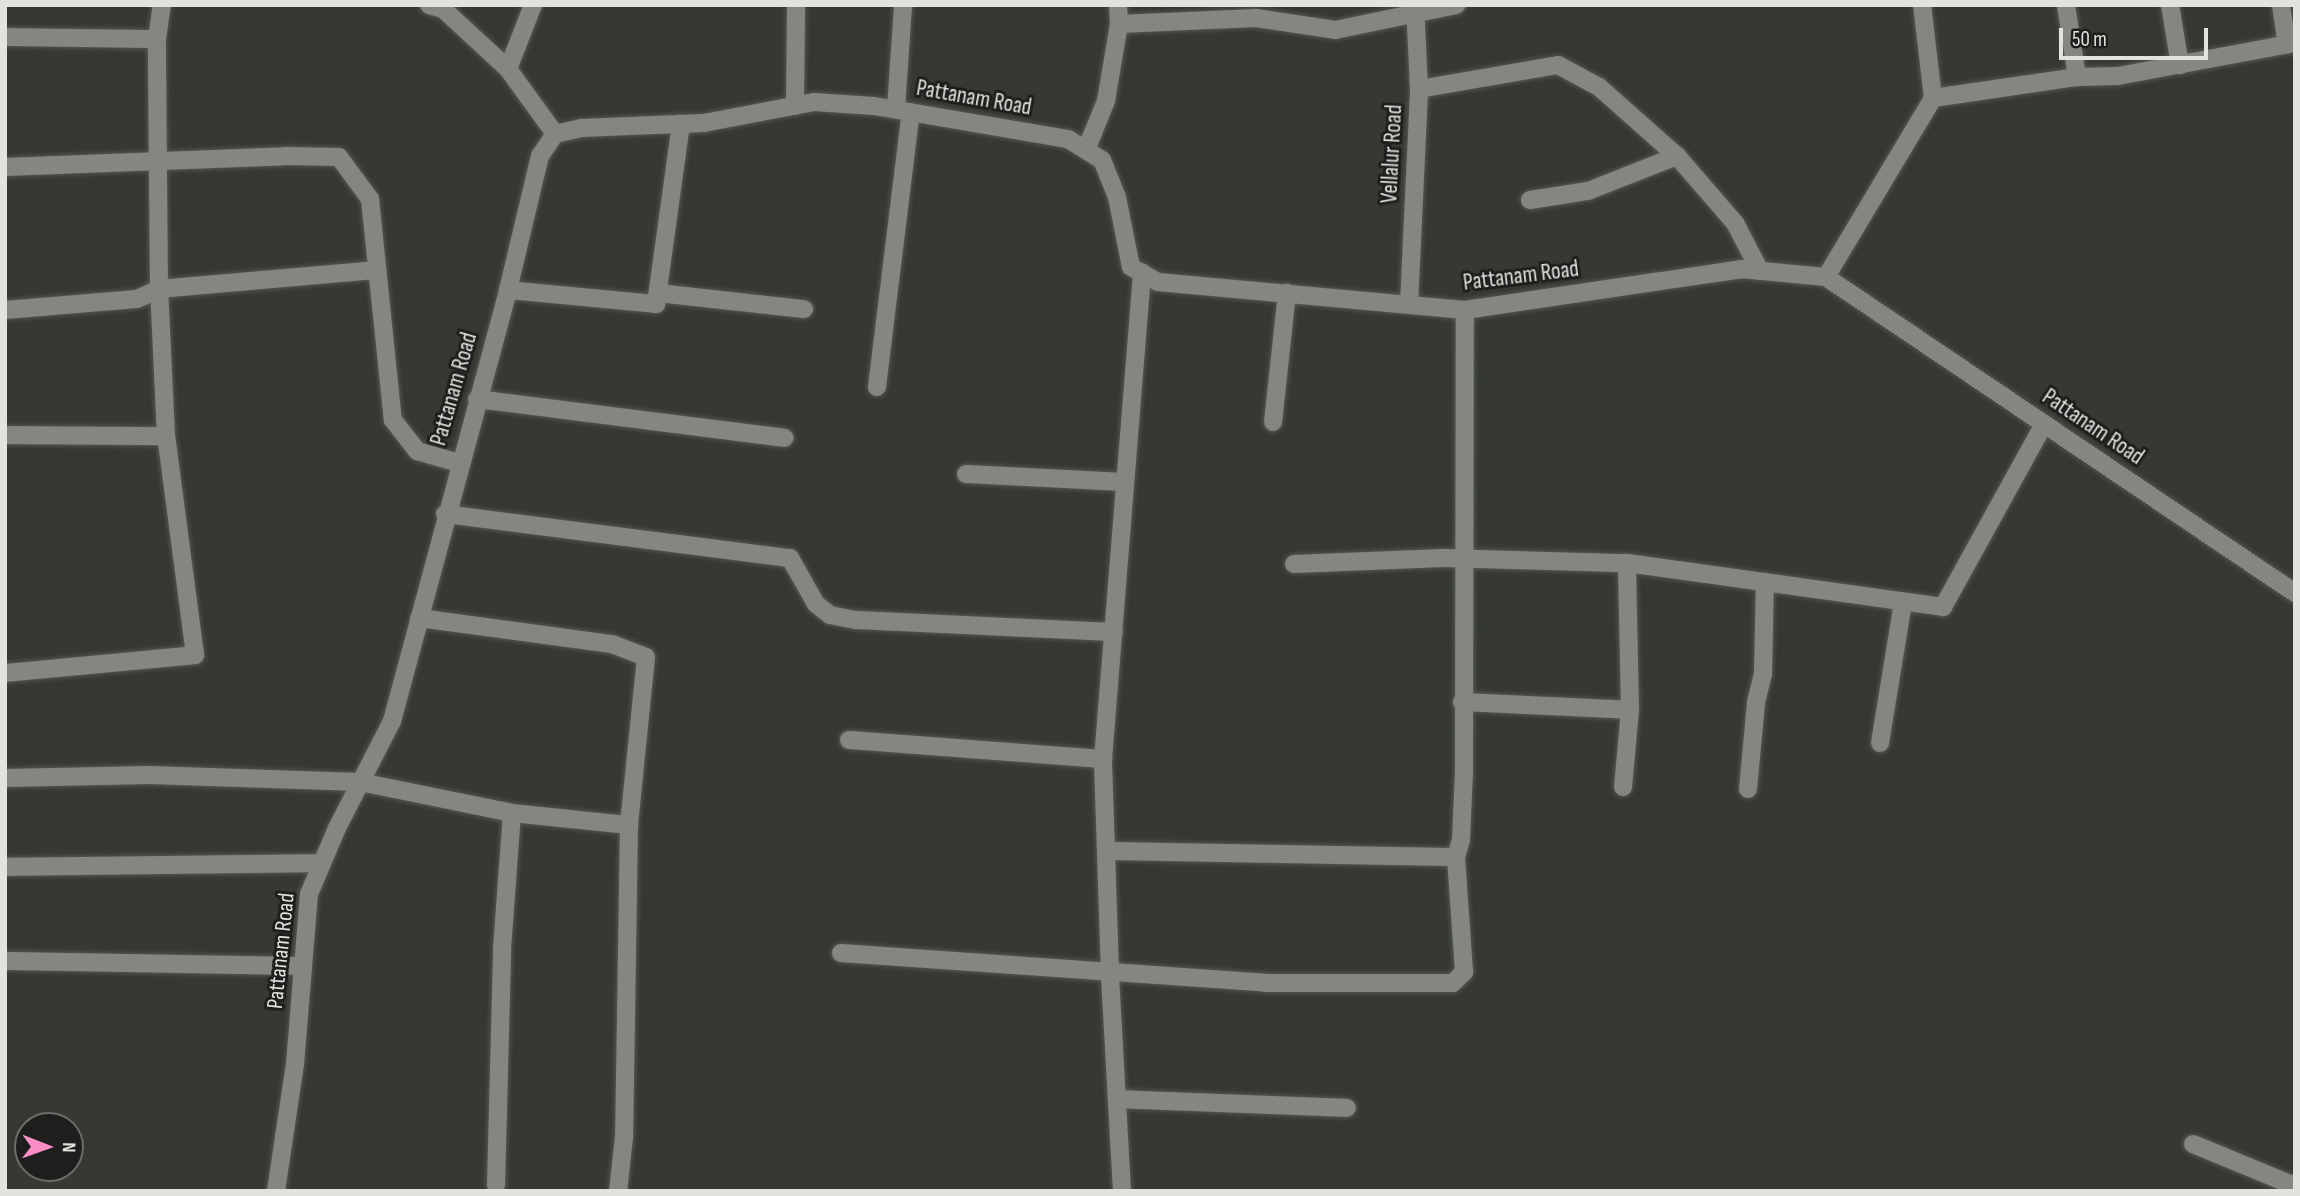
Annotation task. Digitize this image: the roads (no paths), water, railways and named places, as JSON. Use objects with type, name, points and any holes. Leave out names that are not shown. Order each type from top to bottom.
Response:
[{"type":"street","points":[[5,673],[195,655],[166,436],[159,289],[157,39],[162,5]]},
{"type":"street","points":[[429,5],[443,9],[508,69],[555,134]]},
{"type":"street","points":[[508,69],[533,5]]},
{"type":"street","points":[[795,106],[796,5]]},
{"type":"street","points":[[877,387],[904,111],[903,5]]},
{"type":"street","points":[[1086,150],[1106,101],[1119,24],[1118,5]]},
{"type":"street","points":[[1119,24],[1256,18],[1335,30],[1415,10],[1456,5]]},
{"type":"street","points":[[1826,277],[1933,98],[1922,5]]},
{"type":"street","points":[[2066,5],[2077,77]]},
{"type":"street","points":[[2170,5],[2180,65]]},
{"type":"street","points":[[1933,98],[2077,77],[2119,76],[2291,44],[2281,5]]},
{"type":"street","name":"Vellalur Road","points":[[1409,304],[1419,89],[1415,10]]},
{"type":"street","points":[[5,37],[157,39]]},
{"type":"street","points":[[1419,89],[1558,65],[1599,87],[1677,156],[1735,223],[1760,271]]},
{"type":"street","name":"Pattanam Road","points":[[276,1191],[295,1064],[309,894],[360,782],[392,721],[445,514],[508,290],[540,156],[555,134],[580,128],[704,123],[814,102],[904,111],[1068,139],[1102,160],[1117,197],[1131,267],[1158,282],[1465,310],[1741,269],[1826,277],[2295,593]]},
{"type":"street","points":[[508,290],[656,304],[681,124]]},
{"type":"street","points":[[1530,200],[1588,191],[1677,156]]},
{"type":"street","points":[[5,167],[158,160],[339,157],[370,199],[393,420],[417,451],[459,463]]},
{"type":"street","points":[[5,310],[137,299],[159,289],[377,270]]},
{"type":"street","points":[[1122,1191],[1110,973],[1103,759],[1142,273]]},
{"type":"street","points":[[658,293],[804,309]]},
{"type":"street","points":[[1273,422],[1287,293]]},
{"type":"street","points":[[841,953],[1265,983],[1453,983],[1464,972],[1456,857],[1461,840],[1464,784],[1462,702],[1465,310]]},
{"type":"street","points":[[477,399],[785,438]]},
{"type":"street","points":[[1294,564],[1464,559],[1627,563],[1943,607],[2044,424]]},
{"type":"street","points":[[5,435],[166,436]]},
{"type":"street","points":[[966,474],[1125,482]]},
{"type":"street","points":[[445,514],[790,558],[816,604],[830,615],[856,620],[1114,632]]},
{"type":"street","points":[[1623,787],[1630,710],[1627,563]]},
{"type":"street","points":[[1748,789],[1756,702],[1763,674],[1765,582]]},
{"type":"street","points":[[1880,743],[1903,601]]},
{"type":"street","points":[[419,618],[612,644],[646,657],[629,825],[624,1137],[618,1191]]},
{"type":"street","points":[[1462,702],[1630,710]]},
{"type":"street","points":[[849,740],[1103,759]]},
{"type":"street","points":[[5,778],[149,775],[360,782],[512,813],[629,825]]},
{"type":"street","points":[[496,1185],[502,948],[512,813]]},
{"type":"street","points":[[1106,851],[1456,857]]},
{"type":"street","points":[[5,867],[322,863]]},
{"type":"street","points":[[5,961],[303,966]]},
{"type":"street","points":[[1116,1098],[1347,1108]]},
{"type":"street","points":[[2193,1144],[2295,1186]]}]
